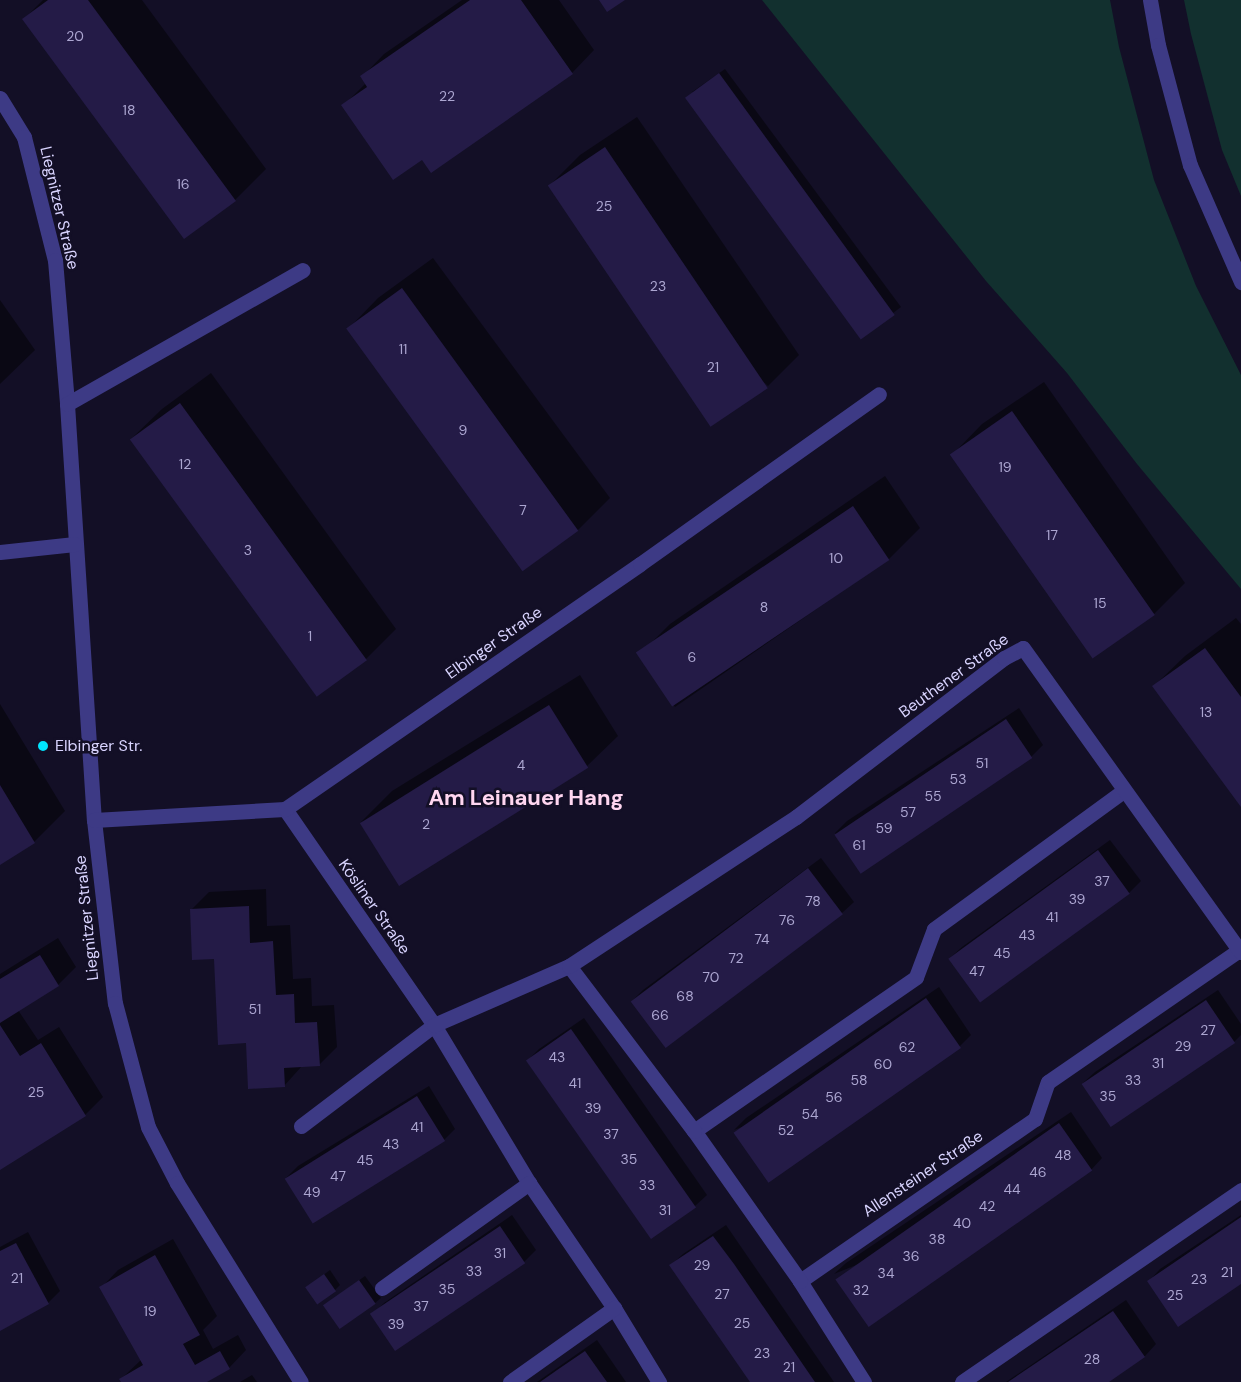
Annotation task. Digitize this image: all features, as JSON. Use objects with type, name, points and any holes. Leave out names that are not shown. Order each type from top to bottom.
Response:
[{"type":"street","points":[[1150,0],[1158,45],[1190,165],[1241,282]]},
{"type":"street","name":"Liegnitzer Straße","points":[[0,98],[24,137],[55,260],[67,404],[94,820],[115,1003],[148,1126],[177,1183],[301,1382]]},
{"type":"street","points":[[67,404],[303,270]]},
{"type":"street","name":"Elbinger Straße","points":[[285,809],[640,564],[879,394]]},
{"type":"street","points":[[0,552],[75,544]]},
{"type":"street","name":"Beuthener Straße","points":[[569,966],[796,818],[1004,658],[1023,648],[1240,951],[1048,1082]]},
{"type":"street","points":[[694,1131],[916,977],[934,929],[1124,791]]},
{"type":"street","points":[[94,820],[285,809]]},
{"type":"street","name":"Kösliner Straße","points":[[285,809],[434,1025],[529,1183],[614,1308],[659,1382]]},
{"type":"street","points":[[301,1126],[434,1025],[569,966],[694,1131],[800,1281],[864,1382]]},
{"type":"street","name":"Allensteiner Straße","points":[[800,1281],[1035,1119],[1048,1082]]},
{"type":"street","points":[[382,1287],[529,1183]]},
{"type":"street","points":[[962,1382],[1241,1190]]},
{"type":"street","points":[[510,1382],[614,1308]]},
{"type":"green space","points":[[762,0],[1110,0],[1119,47],[1154,180],[1196,286],[1241,375],[1241,589],[1137,464],[1067,373],[986,281]]},
{"type":"green space","points":[[1184,0],[1241,0],[1241,196],[1222,150]]},
{"type":"building","points":[[48,0],[88,0],[236,201],[184,239],[22,19]]},
{"type":"building","points":[[470,0],[521,0],[573,74],[431,173],[422,160],[393,180],[341,105],[367,87],[360,76]]},
{"type":"building","points":[[599,0],[625,0],[607,12]]},
{"type":"building","points":[[719,73],[895,315],[861,340],[685,98]]},
{"type":"building","points":[[605,147],[768,388],[711,427],[548,186]]},
{"type":"building","points":[[402,288],[578,531],[523,571],[346,329]]},
{"type":"building","points":[[180,403],[367,660],[317,697],[130,439]]},
{"type":"building","points":[[1012,411],[1155,615],[1093,659],[950,455]]},
{"type":"building","points":[[853,506],[889,560],[672,706],[636,653]]},
{"type":"building","points":[[1205,648],[1241,697],[1241,807],[1152,686]]},
{"type":"building","points":[[549,705],[588,768],[399,886],[360,823]]},
{"type":"building","points":[[1006,719],[1032,758],[861,874],[834,835]]},
{"type":"building","points":[[0,785],[35,843],[0,865]]},
{"type":"building","points":[[1098,850],[1130,894],[980,1002],[948,959]]},
{"type":"building","points":[[808,868],[843,914],[666,1048],[631,1002]]},
{"type":"building","points":[[249,906],[250,943],[273,941],[276,995],[294,994],[295,1023],[317,1022],[320,1066],[284,1068],[285,1087],[248,1089],[246,1043],[218,1045],[214,959],[192,960],[190,909]]},
{"type":"building","points":[[40,955],[59,986],[0,1023],[0,979]]},
{"type":"building","points":[[926,998],[961,1048],[768,1183],[733,1133]]},
{"type":"building","points":[[1206,1000],[1235,1043],[1111,1127],[1082,1084]]},
{"type":"building","points":[[0,1025],[20,1056],[41,1043],[86,1116],[0,1170]]},
{"type":"building","points":[[571,1029],[696,1208],[651,1239],[526,1061]]},
{"type":"building","points":[[417,1096],[445,1141],[313,1224],[285,1179]]},
{"type":"building","points":[[1059,1123],[1092,1171],[869,1327],[835,1280]]},
{"type":"building","points":[[1241,1217],[1241,1284],[1178,1327],[1147,1281]]},
{"type":"building","points":[[500,1226],[525,1263],[395,1351],[370,1314]]},
{"type":"building","points":[[713,1236],[815,1382],[750,1382],[669,1265]]},
{"type":"building","points":[[16,1243],[49,1304],[0,1331],[0,1251]]},
{"type":"building","points":[[155,1255],[200,1335],[183,1344],[195,1365],[220,1351],[230,1369],[207,1382],[121,1382],[119,1379],[143,1365],[99,1287]]},
{"type":"building","points":[[324,1274],[336,1291],[317,1304],[305,1287]]},
{"type":"building","points":[[359,1280],[376,1304],[340,1329],[323,1305]]},
{"type":"building","points":[[1113,1311],[1145,1357],[1109,1382],[1008,1382]]},
{"type":"building","points":[[585,1351],[607,1382],[540,1382],[560,1368]]},
{"type":"place","name":"Elbinger Str.","points":[[43,746]]},
{"type":"district","name":"Am Leinauer Hang","points":[[526,798]]}]
